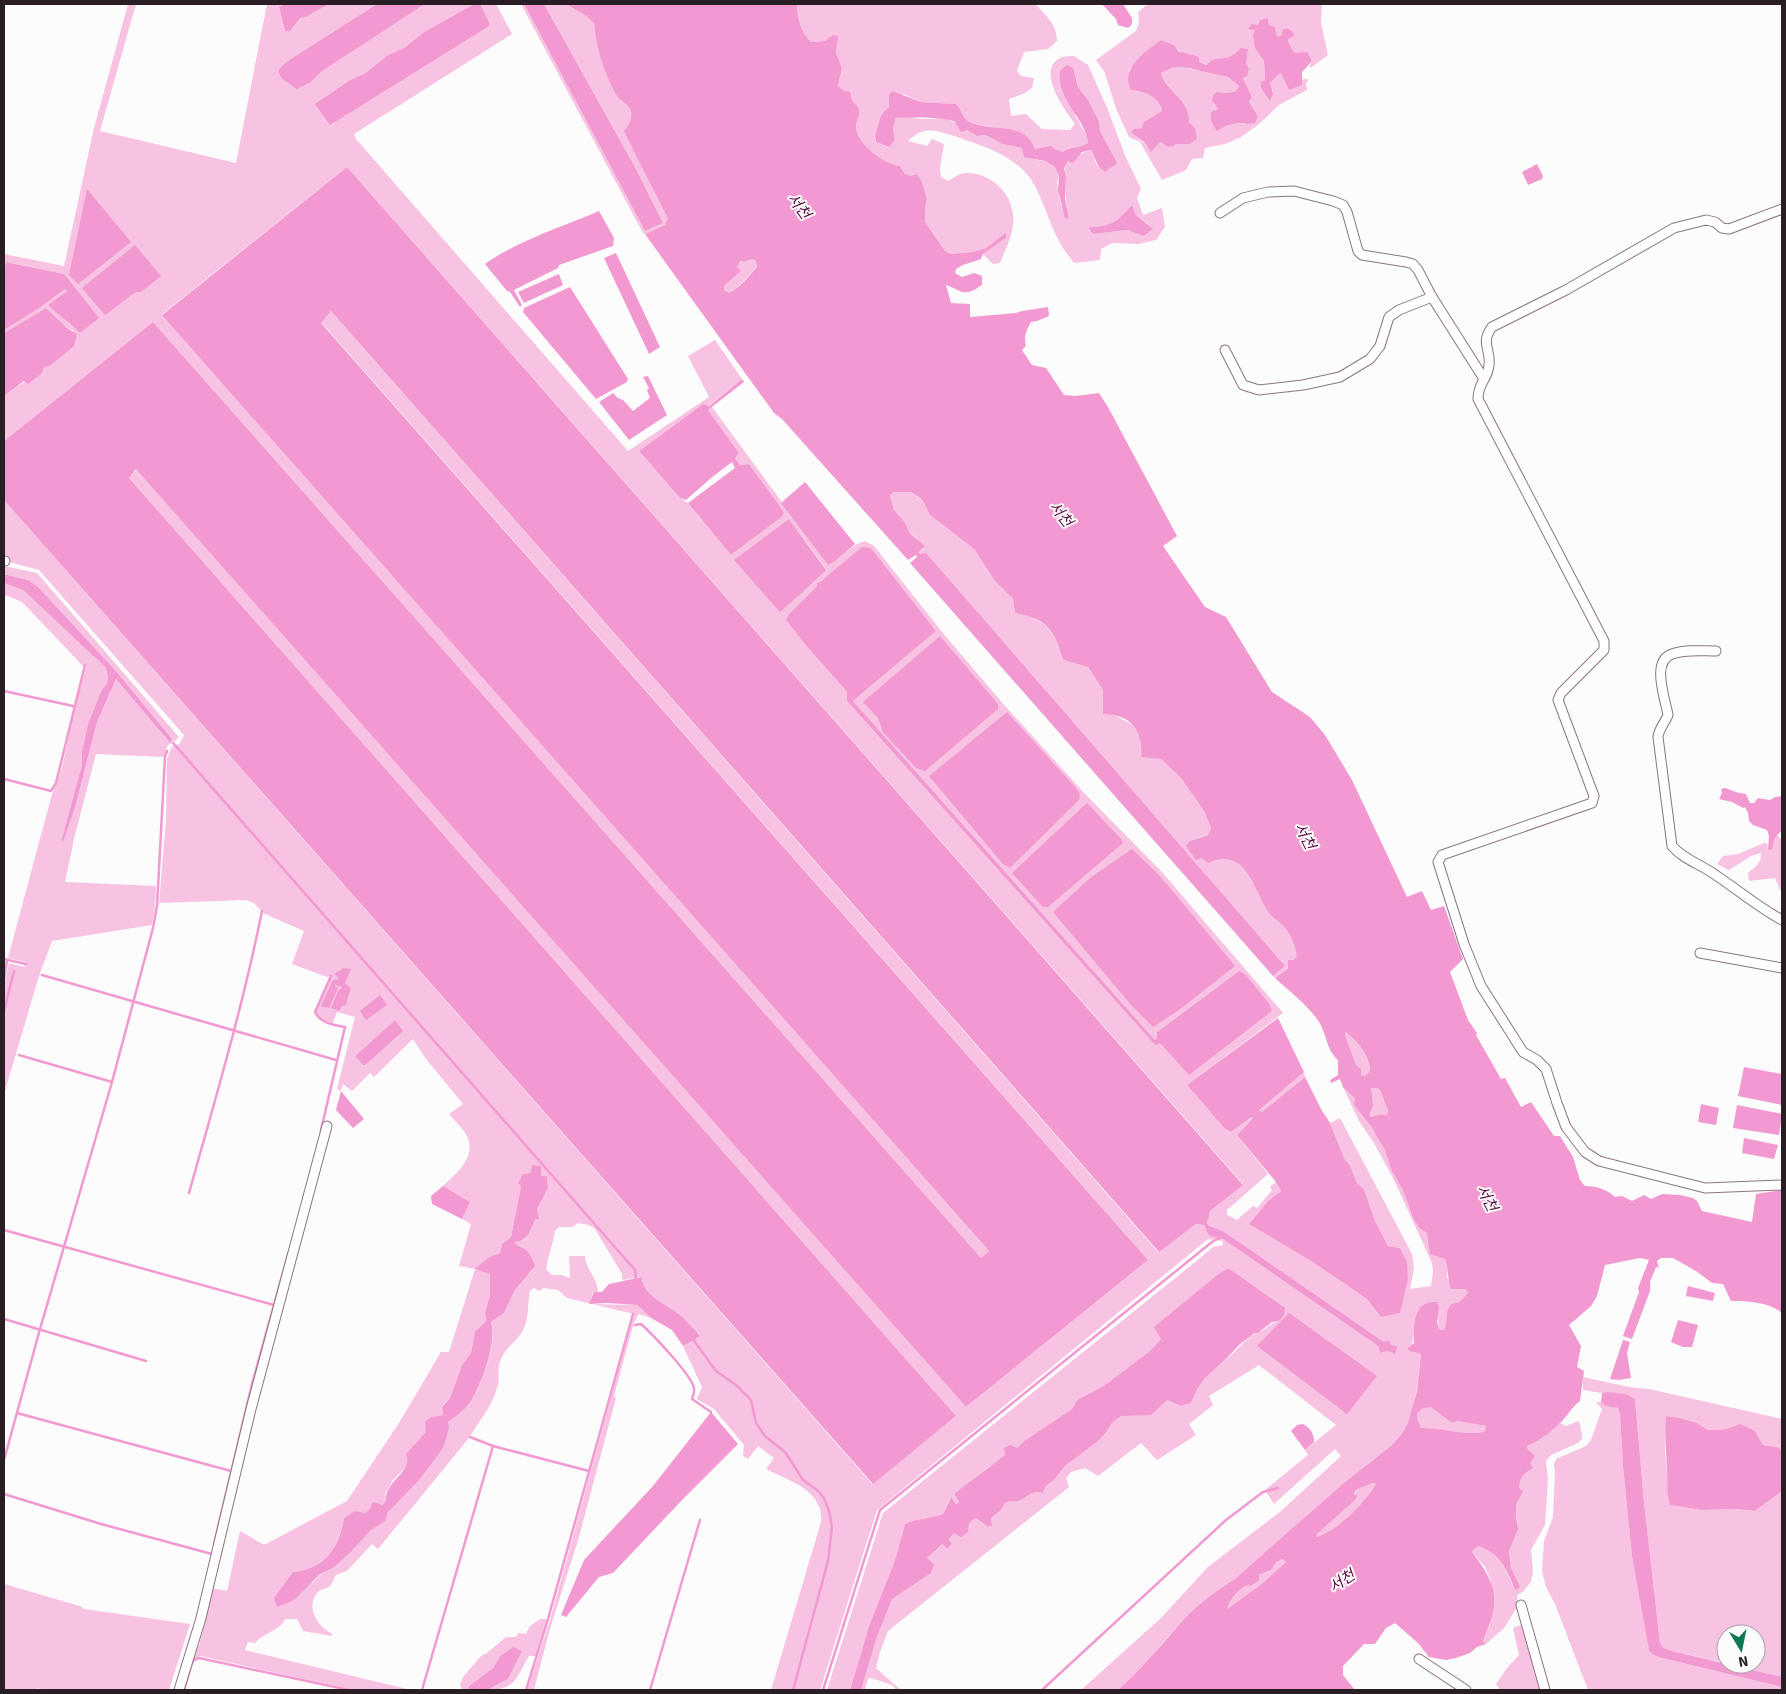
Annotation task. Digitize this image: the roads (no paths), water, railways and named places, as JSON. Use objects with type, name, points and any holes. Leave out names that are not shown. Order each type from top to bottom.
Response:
[{"type":"street","points":[[1220,213],[1243,198],[1268,192],[1294,191],[1343,205],[1347,212],[1358,251],[1362,255],[1406,262],[1412,264],[1418,270],[1432,297],[1484,379]]},
{"type":"street","points":[[1782,209],[1729,229],[1722,228],[1715,222],[1706,220],[1674,228],[1566,290],[1492,327],[1486,334],[1485,344],[1490,362],[1488,371],[1478,388],[1478,398],[1604,641],[1604,650],[1561,693],[1558,700],[1594,796],[1592,803],[1442,855],[1438,862],[1464,944],[1481,986],[1523,1052],[1546,1069],[1566,1127],[1585,1152],[1599,1162],[1704,1188],[1782,1185]]},
{"type":"street","points":[[1225,350],[1243,385],[1258,390],[1303,385],[1340,377],[1370,359],[1380,346],[1389,317],[1399,310],[1432,297]]},
{"type":"street","points":[[1716,651],[1674,653],[1665,657],[1661,663],[1660,675],[1668,715],[1658,731],[1658,737],[1672,846],[1679,853],[1713,873],[1744,896],[1782,920]]},
{"type":"street","points":[[1700,952],[1782,968]]},
{"type":"street","points":[[180,1690],[201,1618],[251,1409],[326,1126]]},
{"type":"street","points":[[1522,1605],[1545,1690]]},
{"type":"street","points":[[1419,1659],[1466,1690]]},
{"type":"water","points":[[286,4],[329,4],[301,18],[290,31],[285,31],[279,7]]},
{"type":"water","points":[[377,4],[425,4],[322,71],[311,82],[297,89],[281,78],[278,70],[286,62]]},
{"type":"water","points":[[474,4],[480,4],[489,22],[489,26],[330,125],[315,104],[350,80],[364,74],[388,55],[404,48],[424,32]]},
{"type":"water","points":[[524,4],[544,4],[636,169],[663,223],[645,231]]},
{"type":"water","name":"서천","points":[[566,4],[797,4],[800,24],[811,42],[825,41],[833,35],[838,36],[836,53],[842,68],[838,86],[844,91],[850,92],[852,100],[859,110],[856,126],[857,133],[866,146],[879,157],[900,166],[905,174],[911,176],[917,174],[922,182],[927,199],[925,222],[945,251],[951,254],[973,252],[986,248],[1006,233],[1006,238],[983,254],[981,259],[956,269],[955,273],[962,277],[974,273],[982,276],[982,285],[971,291],[963,292],[946,285],[951,303],[970,304],[970,317],[1016,313],[1048,307],[1049,316],[1031,322],[1025,336],[1026,346],[1022,350],[1032,365],[1046,368],[1064,395],[1076,396],[1099,393],[1177,536],[1163,546],[1205,607],[1226,617],[1272,692],[1310,717],[1325,735],[1352,780],[1407,897],[1422,891],[1431,910],[1444,906],[1463,959],[1450,972],[1468,1020],[1477,1033],[1476,1035],[1501,1079],[1505,1078],[1521,1107],[1531,1102],[1554,1136],[1560,1136],[1573,1157],[1580,1180],[1585,1186],[1601,1188],[1615,1197],[1622,1196],[1632,1201],[1644,1195],[1651,1199],[1662,1194],[1693,1198],[1697,1201],[1702,1211],[1752,1222],[1756,1194],[1782,1190],[1782,1313],[1765,1304],[1731,1301],[1723,1284],[1712,1283],[1673,1258],[1661,1258],[1657,1261],[1659,1268],[1656,1267],[1650,1282],[1650,1291],[1632,1339],[1623,1336],[1649,1260],[1640,1258],[1605,1265],[1597,1296],[1591,1306],[1569,1325],[1581,1346],[1577,1367],[1584,1371],[1580,1401],[1551,1431],[1527,1446],[1528,1450],[1535,1456],[1530,1463],[1533,1468],[1525,1473],[1520,1481],[1519,1488],[1523,1491],[1517,1503],[1518,1529],[1509,1551],[1511,1568],[1520,1587],[1515,1590],[1506,1569],[1492,1553],[1478,1546],[1472,1552],[1488,1575],[1492,1585],[1494,1604],[1489,1627],[1483,1641],[1486,1644],[1477,1647],[1470,1653],[1446,1660],[1429,1657],[1418,1643],[1395,1623],[1386,1628],[1375,1644],[1364,1644],[1343,1666],[1343,1675],[1355,1690],[1118,1690],[1196,1608],[1236,1578],[1344,1483],[1392,1445],[1402,1434],[1408,1423],[1417,1391],[1421,1354],[1409,1351],[1408,1348],[1414,1343],[1416,1315],[1423,1305],[1429,1302],[1437,1302],[1439,1306],[1437,1322],[1439,1329],[1444,1330],[1451,1304],[1459,1302],[1468,1293],[1466,1289],[1451,1289],[1445,1259],[1430,1254],[1427,1233],[1419,1228],[1413,1218],[1404,1193],[1390,1167],[1385,1150],[1372,1128],[1354,1104],[1355,1099],[1343,1087],[1340,1079],[1331,1083],[1330,1080],[1338,1075],[1338,1060],[1329,1047],[1319,1022],[1304,1004],[1275,978],[1288,968],[1288,960],[1293,960],[1297,956],[1288,932],[1268,912],[1247,872],[1240,865],[1231,860],[1221,859],[1208,863],[1201,858],[1196,860],[1186,846],[1190,841],[1208,835],[1211,828],[1204,811],[1181,778],[1161,759],[1141,757],[1140,739],[1133,725],[1121,717],[1103,714],[1103,690],[1088,667],[1063,660],[1056,640],[1048,627],[1042,622],[1026,615],[1015,613],[1013,599],[995,581],[974,549],[930,515],[920,498],[911,492],[894,492],[890,495],[894,510],[904,521],[910,533],[925,546],[919,552],[920,554],[926,553],[1285,966],[1273,976],[910,563],[917,557],[916,555],[908,560],[782,419],[774,413],[645,234],[665,225],[668,218],[624,131],[630,122],[631,112],[618,97],[604,69],[594,23]],"holes":[[[752,259],[756,261],[757,267],[741,285],[729,293],[724,290],[724,286],[741,271],[737,267],[740,261],[744,262]],[[1346,1032],[1365,1054],[1370,1071],[1365,1076],[1361,1076],[1361,1069],[1356,1065],[1345,1035]],[[1371,1088],[1378,1088],[1388,1109],[1387,1115],[1371,1117],[1369,1115],[1373,1106]],[[1431,1407],[1452,1423],[1458,1421],[1486,1426],[1485,1431],[1472,1433],[1421,1428],[1417,1414],[1423,1408]],[[1373,1483],[1376,1484],[1358,1507],[1341,1523],[1316,1537],[1354,1501],[1357,1496],[1354,1494],[1356,1490]],[[1283,1559],[1286,1562],[1263,1583],[1227,1609],[1232,1598],[1240,1589],[1247,1585],[1251,1586],[1259,1580],[1259,1575],[1271,1570],[1276,1562]]]},
{"type":"water","points":[[1102,4],[1123,4],[1132,18],[1132,24],[1128,28],[1118,25],[1116,19]]},
{"type":"water","points":[[1268,18],[1269,25],[1275,27],[1277,37],[1282,35],[1283,29],[1289,29],[1295,35],[1288,39],[1295,53],[1307,52],[1312,61],[1302,72],[1302,85],[1289,90],[1281,73],[1270,82],[1273,94],[1270,101],[1261,88],[1261,82],[1265,80],[1264,61],[1256,50],[1253,35],[1255,30],[1248,29],[1252,24],[1258,25],[1260,20]]},
{"type":"water","points":[[1161,40],[1174,45],[1178,51],[1199,57],[1199,62],[1207,65],[1212,60],[1231,56],[1241,48],[1248,49],[1246,64],[1249,68],[1247,76],[1243,78],[1252,97],[1249,102],[1258,116],[1255,123],[1232,124],[1217,131],[1211,117],[1211,112],[1218,109],[1212,101],[1213,95],[1217,92],[1228,93],[1236,91],[1239,86],[1228,77],[1189,68],[1174,67],[1161,73],[1168,86],[1186,108],[1189,114],[1189,122],[1195,128],[1197,138],[1190,144],[1176,144],[1168,147],[1160,142],[1151,152],[1144,142],[1131,132],[1134,129],[1142,128],[1144,122],[1162,111],[1154,98],[1150,95],[1131,90],[1128,82],[1131,68],[1136,61]]},
{"type":"water","points":[[1067,65],[1073,68],[1078,87],[1088,100],[1099,121],[1100,131],[1117,163],[1105,172],[1098,165],[1091,150],[1082,152],[1073,163],[1068,161],[1064,168],[1066,177],[1065,199],[1069,219],[1065,218],[1058,190],[1059,176],[1055,167],[1045,161],[1024,157],[1022,148],[1002,144],[986,135],[977,136],[967,130],[961,132],[955,122],[951,120],[927,118],[896,118],[893,129],[895,140],[889,147],[876,142],[875,136],[881,115],[889,107],[889,96],[892,91],[921,102],[956,104],[970,122],[1016,131],[1030,140],[1035,149],[1051,146],[1063,152],[1085,145],[1088,143],[1083,126],[1067,100],[1060,81],[1060,71]]},
{"type":"water","points":[[1537,164],[1543,176],[1542,179],[1528,185],[1522,172]]},
{"type":"water","points":[[347,167],[1243,1185],[1210,1211],[1207,1223],[1209,1226],[1223,1231],[1384,1342],[1389,1340],[1391,1345],[1398,1346],[1395,1354],[1388,1351],[1380,1353],[1378,1346],[1223,1239],[1209,1236],[1204,1225],[1196,1224],[1159,1252],[331,311],[321,323],[1148,1260],[966,1407],[136,469],[129,478],[956,1416],[873,1484],[4,500],[4,441],[153,322],[981,1258],[989,1251],[162,315]]},
{"type":"water","points":[[87,189],[131,242],[78,284],[69,275]]},
{"type":"water","points":[[1132,205],[1136,215],[1153,229],[1143,236],[1128,230],[1093,234],[1088,228],[1105,226],[1115,222]]},
{"type":"water","points":[[599,211],[614,238],[613,246],[559,265],[558,268],[514,290],[522,305],[520,307],[510,292],[507,291],[485,264],[526,241]]},
{"type":"water","points":[[135,245],[161,276],[141,292],[136,292],[105,315],[82,288]]},
{"type":"water","points":[[616,253],[660,347],[649,354],[604,258]]},
{"type":"water","points":[[6,262],[64,274],[99,318],[80,333],[48,305],[67,291],[65,289],[38,309],[4,330],[4,271]]},
{"type":"water","points":[[559,274],[563,285],[524,303],[518,292]]},
{"type":"water","points":[[570,287],[628,379],[627,382],[596,399],[523,312],[524,308]]},
{"type":"water","points":[[46,308],[67,328],[77,334],[74,346],[51,365],[44,368],[41,374],[28,384],[24,381],[4,396],[4,333]]},
{"type":"water","points":[[648,376],[667,415],[629,440],[599,402],[613,393],[633,411],[650,398],[647,390],[649,388],[643,377]]},
{"type":"water","points":[[742,379],[744,382],[708,410],[739,453],[735,458],[740,465],[749,464],[784,512],[783,516],[731,555],[688,503],[735,468],[732,462],[686,500],[680,498],[639,451],[703,404],[709,406]]},
{"type":"water","points":[[805,482],[855,544],[828,565],[781,503]]},
{"type":"water","points":[[789,519],[826,570],[780,612],[734,560]]},
{"type":"water","points":[[862,547],[871,548],[936,631],[853,701],[1155,1040],[1157,1032],[1239,971],[1246,975],[1270,1005],[1272,1011],[1189,1075],[1160,1043],[1155,1045],[847,701],[847,692],[786,620],[789,614],[817,586],[817,583]]},
{"type":"water","points":[[4,574],[28,580],[38,587],[116,671],[172,739],[171,744],[116,679],[97,722],[75,808],[63,842],[62,839],[82,765],[82,751],[88,724],[102,689],[107,684],[108,677],[106,668],[23,590],[4,583]]},
{"type":"water","points":[[940,636],[998,704],[998,709],[925,771],[916,768],[883,732],[878,718],[863,702]]},
{"type":"water","points":[[1007,712],[1075,787],[1079,792],[1080,799],[1010,868],[1003,864],[929,776]]},
{"type":"water","points":[[1725,788],[1746,794],[1750,803],[1754,803],[1758,798],[1770,800],[1782,796],[1782,831],[1775,838],[1773,848],[1768,849],[1769,836],[1767,830],[1753,825],[1749,821],[1745,807],[1743,808],[1732,802],[1719,799],[1722,793],[1721,789]]},
{"type":"water","points":[[1087,803],[1123,843],[1048,907],[1043,907],[1012,873]]},
{"type":"water","points":[[1132,849],[1159,875],[1235,966],[1179,1010],[1153,1027],[1132,1006],[1053,912],[1090,878]]},
{"type":"water","points":[[342,968],[351,969],[345,983],[351,988],[346,1005],[342,1006],[339,1011],[331,1008],[338,991],[342,988],[336,985],[336,982],[335,986],[338,988],[329,1008],[321,1006],[333,980],[339,979],[335,974]]},
{"type":"water","points":[[380,995],[387,1005],[366,1020],[360,1011]]},
{"type":"water","points":[[1278,1018],[1304,1072],[1259,1110],[1262,1112],[1305,1077],[1330,1123],[1345,1160],[1350,1165],[1357,1183],[1364,1189],[1375,1221],[1388,1246],[1400,1248],[1407,1262],[1408,1279],[1400,1313],[1381,1317],[1367,1299],[1313,1262],[1249,1224],[1268,1201],[1281,1191],[1276,1182],[1237,1135],[1253,1118],[1251,1117],[1231,1132],[1225,1129],[1187,1085]]},
{"type":"water","points":[[395,1020],[403,1031],[364,1066],[355,1056]]},
{"type":"water","points":[[1744,1067],[1782,1074],[1782,1105],[1738,1096]]},
{"type":"water","points":[[341,1091],[364,1119],[353,1128],[336,1110]]},
{"type":"water","points":[[1701,1104],[1719,1108],[1716,1125],[1698,1122]]},
{"type":"water","points":[[1737,1105],[1782,1114],[1779,1135],[1733,1128]]},
{"type":"water","points":[[1744,1138],[1778,1145],[1774,1159],[1742,1153]]},
{"type":"water","points":[[532,1165],[541,1166],[541,1176],[547,1176],[548,1188],[537,1209],[539,1219],[535,1219],[526,1238],[514,1242],[527,1251],[535,1266],[515,1290],[504,1313],[491,1322],[492,1341],[490,1352],[480,1384],[471,1401],[461,1413],[448,1422],[449,1428],[443,1448],[420,1479],[388,1512],[385,1521],[370,1531],[334,1567],[319,1575],[294,1600],[277,1607],[274,1598],[293,1572],[314,1567],[329,1555],[338,1539],[344,1518],[355,1511],[365,1513],[370,1509],[373,1502],[382,1505],[386,1501],[389,1488],[406,1466],[406,1454],[426,1432],[425,1422],[431,1417],[443,1415],[442,1407],[450,1398],[462,1365],[471,1353],[475,1332],[486,1321],[485,1312],[490,1296],[490,1274],[475,1269],[489,1257],[500,1253],[502,1244],[511,1237],[521,1186],[518,1183],[523,1174],[531,1173]]},
{"type":"water","points":[[443,1186],[470,1202],[462,1219],[432,1204],[431,1196]]},
{"type":"water","points":[[1228,1268],[1285,1308],[1284,1315],[1279,1321],[1272,1322],[1240,1344],[1205,1378],[1191,1403],[1181,1406],[1167,1400],[1151,1415],[1121,1416],[1112,1423],[1099,1440],[1065,1466],[1054,1480],[1046,1486],[1043,1493],[1036,1492],[1019,1501],[1006,1502],[1001,1510],[991,1518],[992,1526],[987,1526],[976,1518],[970,1522],[968,1532],[961,1537],[954,1533],[949,1539],[952,1544],[947,1549],[943,1544],[927,1558],[934,1564],[931,1573],[892,1599],[877,1637],[861,1690],[850,1690],[869,1626],[895,1560],[905,1524],[943,1514],[951,1497],[956,1504],[959,1502],[954,1494],[1005,1455],[1004,1448],[1010,1445],[1017,1448],[1024,1441],[1072,1409],[1077,1400],[1104,1386],[1149,1352],[1161,1339],[1154,1327]]},
{"type":"water","points":[[642,1277],[646,1290],[680,1315],[700,1336],[683,1346],[672,1330],[651,1318],[637,1305],[589,1304],[594,1292],[602,1292],[609,1284]]},
{"type":"water","points":[[1688,1286],[1715,1293],[1713,1301],[1686,1296]]},
{"type":"water","points":[[1289,1313],[1377,1376],[1347,1414],[1257,1346]]},
{"type":"water","points":[[1678,1320],[1698,1325],[1692,1347],[1683,1347],[1671,1342]]},
{"type":"water","points":[[1623,1340],[1630,1342],[1627,1353],[1631,1378],[1610,1379]]},
{"type":"water","points":[[1602,1393],[1626,1394],[1635,1399],[1644,1502],[1660,1643],[1664,1648],[1672,1651],[1716,1661],[1716,1671],[1658,1657],[1649,1650],[1632,1556],[1620,1414],[1618,1408],[1605,1406],[1601,1402]]},
{"type":"water","points":[[711,1412],[738,1444],[613,1573],[599,1577],[566,1617],[561,1615],[584,1560],[653,1486]]},
{"type":"water","points":[[1666,1416],[1697,1423],[1708,1430],[1727,1429],[1740,1424],[1755,1431],[1763,1445],[1777,1447],[1782,1451],[1782,1491],[1755,1511],[1737,1509],[1701,1510],[1670,1505]]},
{"type":"water","points":[[1303,1424],[1311,1431],[1314,1439],[1314,1442],[1305,1450],[1291,1431],[1297,1425]]},
{"type":"water","points":[[513,1647],[522,1651],[508,1679],[487,1690],[468,1690],[469,1686],[493,1668],[500,1656]]},
{"type":"water","points":[[1766,1673],[1782,1677],[1782,1687],[1728,1674]]},
{"type":"waterway","points":[[4,779],[51,791],[56,783],[85,665]]},
{"type":"waterway","points":[[4,691],[73,706]]},
{"type":"waterway","points":[[173,743],[635,1270],[636,1279]]},
{"type":"waterway","points":[[4,1460],[112,1082],[153,928],[157,906],[165,757],[167,751]]},
{"type":"waterway","points":[[189,1193],[219,1088],[262,911]]},
{"type":"waterway","points":[[4,959],[26,964]]},
{"type":"waterway","points":[[4,979],[7,961]]},
{"type":"waterway","points":[[4,1011],[14,971]]},
{"type":"waterway","points":[[42,975],[336,1060]]},
{"type":"waterway","points":[[321,1130],[345,1027],[324,1021],[315,1012],[331,976]]},
{"type":"waterway","points":[[19,1055],[112,1082]]},
{"type":"waterway","points":[[4,1230],[274,1305]]},
{"type":"waterway","points":[[823,1690],[880,1510],[1212,1242],[1221,1237]]},
{"type":"waterway","points":[[214,1544],[252,1384],[289,1251]]},
{"type":"waterway","points":[[526,1690],[548,1619],[633,1314]]},
{"type":"waterway","points":[[4,1319],[146,1361]]},
{"type":"waterway","points":[[635,1325],[641,1324],[654,1336],[691,1382],[694,1389],[692,1399],[711,1412]]},
{"type":"waterway","points":[[692,1338],[716,1371],[736,1385],[751,1400],[756,1423],[765,1436],[785,1452],[803,1480],[817,1490],[824,1498],[829,1511],[832,1527],[828,1561],[793,1690]]},
{"type":"waterway","points":[[17,1413],[231,1471]]},
{"type":"waterway","points":[[470,1437],[493,1446],[589,1471]]},
{"type":"waterway","points":[[422,1690],[493,1446]]},
{"type":"waterway","points":[[1042,1690],[1226,1520],[1263,1492],[1278,1488]]},
{"type":"waterway","points":[[4,1494],[101,1524],[212,1554]]},
{"type":"waterway","points":[[650,1690],[700,1520]]},
{"type":"waterway","points":[[184,1690],[192,1663],[199,1658],[349,1690]]}]
